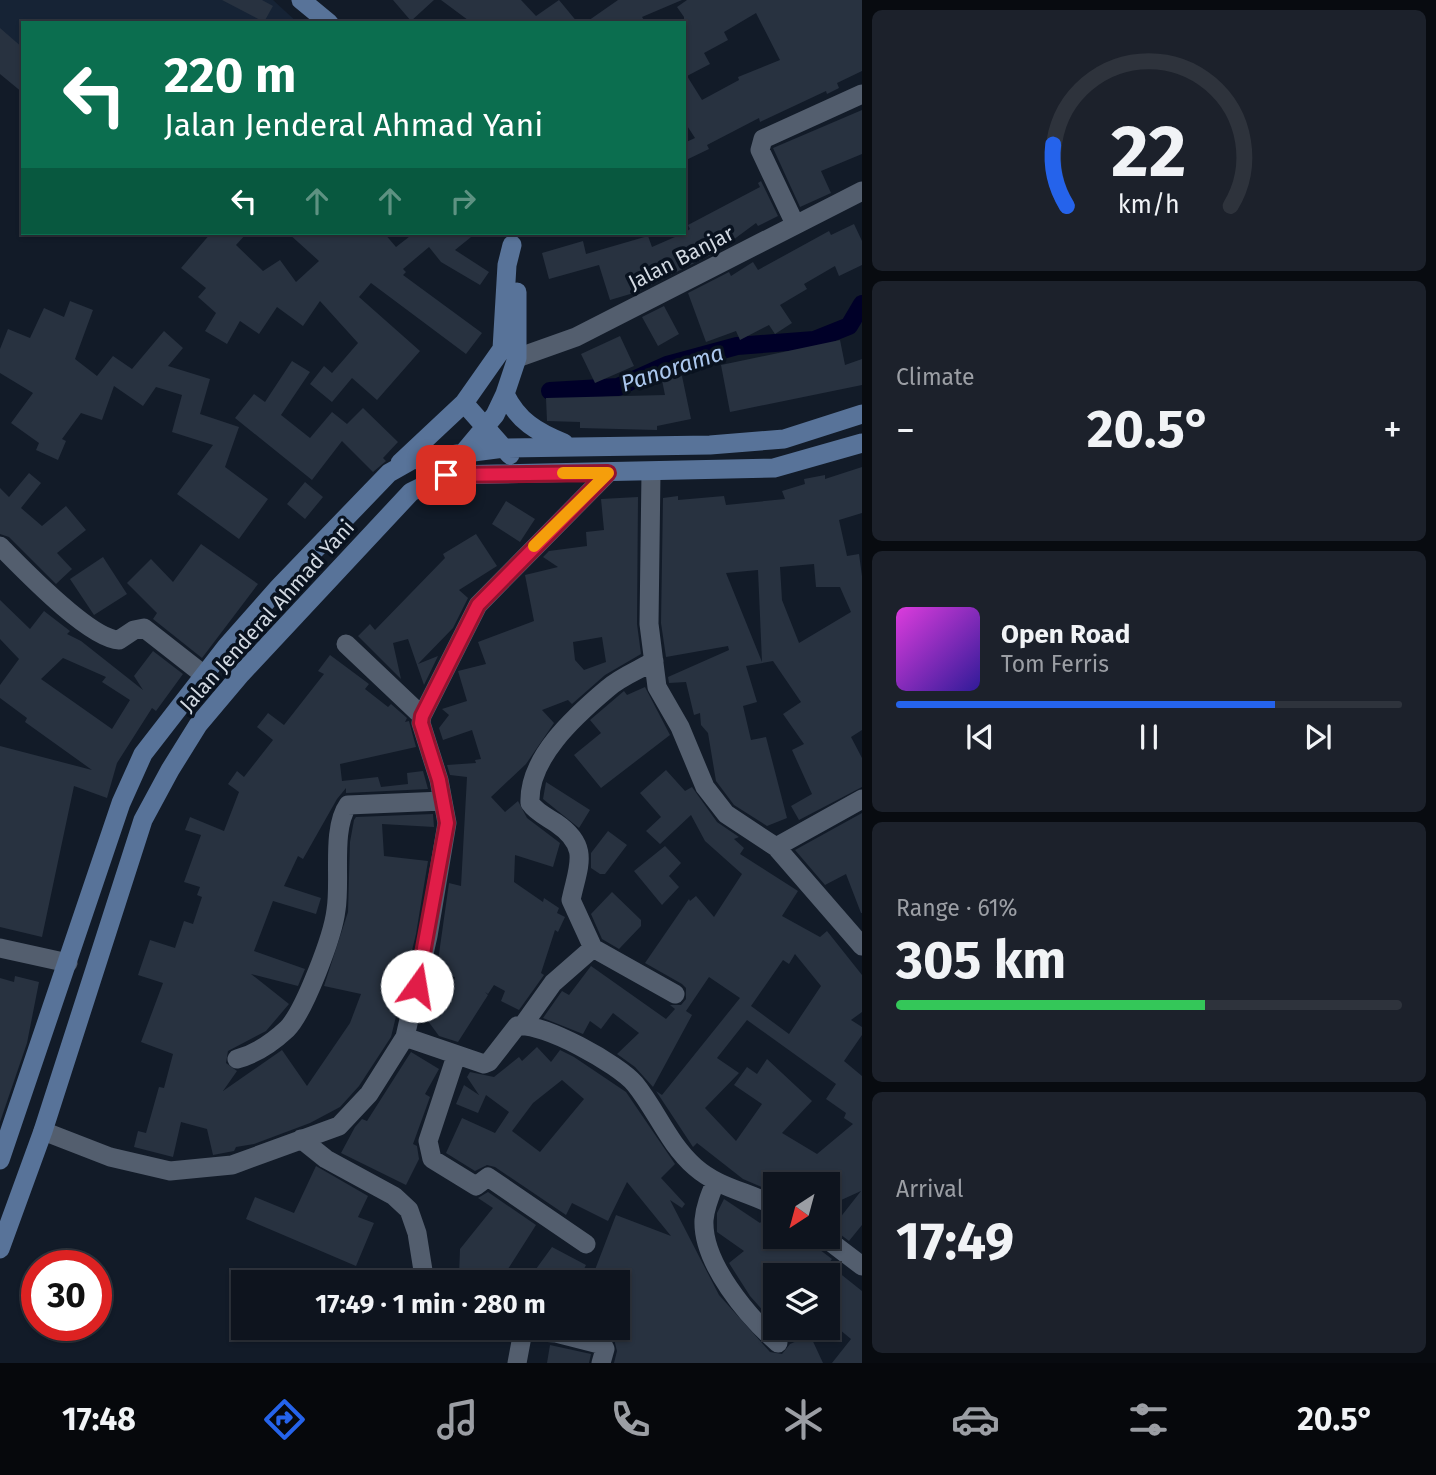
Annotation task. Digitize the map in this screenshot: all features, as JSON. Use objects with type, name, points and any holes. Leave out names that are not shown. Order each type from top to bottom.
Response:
[{"type":"main road","points":[[301,0],[327,21]]},
{"type":"main road","points":[[446,475],[485,426],[505,394],[517,358],[517,263],[512,239]]},
{"type":"main road","points":[[389,473],[464,403],[502,349],[507,265],[512,239]]},
{"type":"main road","points":[[505,394],[513,411],[526,424],[568,445]]},
{"type":"main road","points":[[464,403],[521,464],[540,472]]},
{"type":"main road","name":"Jalan Jenderal Ahmad Yani","points":[[0,1160],[121,803],[143,754],[204,675],[279,587],[389,473],[412,460],[504,448],[710,445],[784,439],[862,414]]},
{"type":"main road","name":"Jalan Jenderal Ahmad Yani","points":[[0,1249],[43,1131],[143,820],[170,770],[198,725],[241,674],[411,492],[446,475],[774,468],[862,443]]},
{"type":"street","points":[[795,224],[760,150],[764,139],[862,94]]},
{"type":"street","name":"Jalan Banjar","points":[[517,358],[576,337],[862,191]]},
{"type":"street","points":[[651,472],[649,624],[657,687],[680,727],[705,787],[726,814],[776,847],[862,946]]},
{"type":"street","points":[[43,1131],[110,1157],[170,1171],[232,1165],[339,1126],[369,1094],[405,1037],[428,936],[447,823],[421,723],[422,716],[478,605],[608,473]]},
{"type":"street","points":[[0,545],[58,602],[100,634],[119,640],[134,630],[144,628],[204,675]]},
{"type":"street","points":[[346,644],[422,716]]},
{"type":"street","points":[[654,661],[608,687],[561,735],[542,760],[529,789],[532,807],[563,828],[580,849],[581,868],[571,900],[593,948],[675,994]]},
{"type":"street","points":[[776,847],[862,799]]},
{"type":"street","points":[[237,1059],[254,1055],[288,1027],[318,970],[336,913],[340,821],[348,805],[443,801]]},
{"type":"street","points":[[0,948],[68,962]]},
{"type":"street","points":[[523,1025],[562,974],[593,948]]},
{"type":"street","points":[[405,1037],[486,1064],[512,1029],[523,1025],[535,1027],[599,1056],[635,1083],[661,1126],[692,1164],[715,1183],[746,1191],[763,1200]]},
{"type":"street","points":[[456,1056],[428,1141],[432,1158],[476,1186],[486,1177],[586,1244]]},
{"type":"street","points":[[301,1139],[326,1159],[394,1196],[409,1210],[423,1270]]},
{"type":"street","points":[[715,1183],[704,1222],[721,1273],[750,1319],[778,1343]]},
{"type":"street","points":[[840,1249],[862,1266]]},
{"type":"street","points":[[517,1363],[521,1340]]},
{"type":"street","points":[[583,1340],[601,1344],[605,1349],[601,1363]]},
{"type":"shaded area","points":[[0,0],[273,0],[296,21],[21,21],[21,86],[0,64]]},
{"type":"building","points":[[222,0],[262,0],[273,6],[262,21]]},
{"type":"building","points":[[393,0],[434,0],[411,21]]},
{"type":"building","points":[[441,0],[521,0],[536,16],[559,0],[576,21],[469,21]]},
{"type":"building","points":[[618,0],[682,0],[642,17],[645,21],[588,21]]},
{"type":"building","points":[[687,0],[862,0],[862,71],[837,83],[839,88],[827,94],[826,91],[760,122],[759,118],[707,145],[709,149],[686,160],[686,142],[695,138],[686,124],[684,17],[677,7]],"holes":[[[756,13],[780,60],[738,77],[739,80],[702,100],[687,76],[710,64],[704,53],[728,40],[724,32]]]},
{"type":"building","points":[[0,28],[21,46],[21,91],[0,74]]},
{"type":"building","points":[[862,110],[862,154],[821,171],[831,193],[800,207],[773,148]]},
{"type":"building","points":[[761,181],[778,216],[758,226],[756,223],[718,251],[637,292],[610,300],[599,265],[549,279],[542,253],[583,241],[586,254],[648,236],[652,247],[679,235],[686,235],[690,229],[688,225],[760,187],[758,183]]},
{"type":"building","points":[[854,224],[862,241],[862,265],[839,276],[835,266],[804,284],[807,289],[780,305],[792,323],[775,334],[769,325],[740,340],[736,331],[706,342],[688,293],[729,272],[731,276],[753,262],[758,270],[829,231],[831,235]]},
{"type":"building","points":[[209,235],[245,235],[236,245],[263,271],[280,260],[296,282],[319,261],[290,235],[386,235],[396,247],[411,235],[474,235],[455,250],[489,272],[480,285],[441,262],[429,247],[403,269],[406,272],[403,275],[482,333],[466,354],[371,283],[359,297],[420,351],[377,400],[352,378],[332,402],[310,384],[324,366],[332,373],[358,343],[320,301],[303,326],[277,307],[259,334],[240,321],[227,344],[205,331],[216,313],[198,297],[206,288],[181,268]]},
{"type":"building","points":[[70,301],[93,310],[75,359],[97,376],[113,356],[132,369],[164,331],[183,348],[168,366],[210,379],[200,414],[239,427],[225,467],[268,499],[239,539],[177,494],[213,445],[172,432],[182,395],[156,387],[143,406],[114,386],[102,420],[81,413],[62,439],[66,441],[58,460],[36,450],[39,443],[11,423],[33,393],[0,373],[0,349],[8,329],[30,338],[44,308],[64,317]]},
{"type":"building","points":[[664,306],[679,334],[658,346],[642,317]]},
{"type":"building","points":[[620,336],[634,366],[595,383],[581,354]]},
{"type":"building","points":[[840,340],[845,365],[862,359],[862,385],[730,412],[721,365]]},
{"type":"building","points":[[292,361],[310,372],[281,415],[310,438],[332,412],[347,424],[363,408],[398,442],[383,458],[386,461],[373,472],[342,441],[312,480],[235,418],[254,394],[265,402]]},
{"type":"building","points":[[682,376],[691,419],[657,426],[657,430],[580,428],[580,422],[547,421],[546,398],[665,395],[662,380]]},
{"type":"building","points":[[862,467],[862,513],[839,520],[847,556],[859,554],[862,576],[862,730],[851,737],[862,758],[862,787],[799,820],[791,806],[812,794],[792,750],[804,744],[783,714],[801,702],[773,661],[746,666],[757,702],[743,706],[751,740],[766,737],[787,818],[767,826],[734,805],[716,781],[708,733],[701,725],[700,713],[694,715],[686,682],[669,683],[668,677],[729,650],[728,646],[666,657],[661,623],[663,498],[678,496],[678,500],[724,496],[726,505],[785,499],[782,491],[805,484],[804,479],[825,475],[825,479]],"holes":[[[814,564],[816,587],[840,587],[851,612],[799,643],[782,600],[780,567]],[[758,570],[762,662],[726,573]]]},
{"type":"building","points":[[29,473],[41,483],[21,508],[42,526],[66,506],[86,530],[57,553],[72,569],[56,584],[9,537],[0,534],[0,488],[9,497]]},
{"type":"building","points":[[305,482],[323,497],[305,519],[287,504]]},
{"type":"building","points":[[638,497],[637,624],[641,654],[605,675],[572,704],[568,700],[542,710],[554,723],[526,764],[491,797],[505,812],[518,801],[527,818],[560,843],[553,867],[515,855],[514,882],[543,902],[544,898],[559,908],[557,913],[565,917],[558,932],[555,930],[541,973],[544,975],[519,1010],[501,1001],[505,991],[494,985],[488,994],[485,992],[488,995],[458,1042],[439,1036],[425,1017],[450,1000],[455,977],[436,975],[449,883],[461,886],[467,777],[450,775],[447,765],[476,763],[475,760],[481,759],[472,730],[443,740],[439,728],[449,715],[442,709],[467,701],[458,671],[486,664],[478,642],[534,621],[525,575],[558,567],[543,557],[549,551],[587,546],[586,532],[604,530],[601,499]],"holes":[[[602,637],[606,662],[584,670],[575,660],[573,642]]]},
{"type":"building","points":[[506,501],[535,519],[520,542],[492,524]]},
{"type":"building","points":[[476,534],[497,566],[459,590],[468,598],[453,628],[418,664],[438,656],[424,685],[408,639],[393,643],[401,679],[358,636],[370,624],[375,630],[445,558],[443,554]]},
{"type":"building","points":[[201,544],[258,584],[202,658],[153,619],[157,613],[127,583],[151,559],[173,582]]},
{"type":"building","points":[[103,557],[127,594],[94,615],[70,579]]},
{"type":"building","points":[[0,600],[30,629],[44,611],[70,631],[67,634],[81,641],[143,690],[134,676],[153,651],[183,674],[156,711],[152,708],[117,763],[107,798],[74,786],[42,937],[0,927],[0,746],[92,770],[25,722],[27,718],[0,698],[0,685],[19,659],[0,639]],"holes":[[[63,658],[106,677],[102,682],[130,700],[112,729],[41,679]]]},
{"type":"building","points":[[330,655],[369,684],[365,689],[388,707],[391,704],[407,718],[405,722],[409,721],[416,747],[340,764],[342,781],[378,777],[381,787],[408,784],[407,773],[423,771],[428,789],[346,793],[346,788],[303,859],[298,856],[284,886],[321,898],[316,914],[273,901],[254,951],[305,969],[298,986],[251,974],[289,1004],[266,1031],[228,1051],[226,1063],[237,1071],[223,1091],[282,1050],[307,1086],[350,1023],[361,994],[324,986],[348,912],[350,842],[354,820],[356,817],[433,814],[434,827],[382,824],[384,856],[428,861],[416,934],[391,1037],[359,1086],[340,1107],[310,1123],[254,1144],[236,1147],[234,1151],[213,1155],[207,1129],[181,1122],[173,1157],[134,1147],[138,1131],[146,1133],[159,1087],[164,1088],[173,1054],[141,1042],[163,983],[138,975],[150,940],[175,948],[184,921],[193,924],[202,897],[197,895],[200,887],[184,882],[201,835],[185,830],[190,817],[224,831],[239,792],[228,784],[237,771],[244,777],[273,740],[257,727],[268,713],[284,725],[324,674],[318,671]]},
{"type":"building","points":[[645,687],[670,735],[601,788],[574,755],[601,733],[590,720],[624,691],[627,695]]},
{"type":"building","points":[[666,770],[685,791],[692,787],[717,822],[739,837],[734,839],[744,848],[740,854],[798,891],[782,916],[820,937],[827,931],[862,975],[862,1012],[851,1020],[862,1027],[862,1035],[844,1061],[862,1076],[862,1225],[849,1241],[840,1234],[840,1218],[861,1191],[840,1201],[840,1172],[763,1172],[763,1188],[743,1179],[697,1143],[693,1147],[656,1091],[662,1095],[740,998],[709,977],[686,1011],[692,1015],[653,1087],[635,1067],[617,1054],[639,1033],[613,1013],[601,1029],[590,1021],[583,1034],[543,1018],[562,991],[569,995],[591,966],[666,1019],[675,1009],[670,1005],[681,1005],[686,999],[686,988],[682,984],[645,963],[689,899],[690,901],[696,896],[714,917],[742,874],[705,841],[691,815],[660,844],[646,831],[661,817],[640,793]],"holes":[[[795,954],[821,986],[789,1034],[751,1006],[783,960],[789,964]],[[747,1020],[836,1084],[826,1099],[846,1113],[844,1118],[853,1124],[817,1154],[782,1133],[812,1101],[767,1059],[757,1074],[747,1067],[734,1085],[762,1104],[736,1141],[705,1108],[739,1073],[717,1058]]]},
{"type":"building","points":[[546,782],[590,810],[579,828],[543,799]]},
{"type":"building","points":[[862,813],[861,913],[846,874],[825,885],[795,850]]},
{"type":"building","points":[[608,831],[627,845],[605,874],[600,874],[591,868],[591,853]]},
{"type":"building","points":[[665,846],[681,863],[669,876],[679,887],[662,905],[634,871]]},
{"type":"building","points":[[612,892],[641,920],[641,926],[619,949],[602,939],[591,914]]},
{"type":"building","points":[[15,976],[39,982],[27,1043],[0,1122],[0,978],[14,982]]},
{"type":"building","points":[[537,1047],[551,1062],[560,1050],[626,1092],[675,1164],[661,1178],[685,1204],[682,1208],[670,1200],[719,1295],[770,1352],[782,1354],[790,1344],[799,1340],[812,1340],[823,1363],[614,1363],[617,1351],[614,1340],[630,1340],[630,1270],[595,1270],[616,1215],[671,1236],[627,1182],[608,1221],[572,1203],[566,1215],[495,1167],[487,1165],[475,1171],[446,1153],[462,1118],[495,1133],[509,1112],[486,1095],[478,1113],[456,1104],[464,1085],[479,1095],[467,1077],[470,1072],[494,1077],[519,1057],[522,1061]],"holes":[[[562,1080],[584,1099],[540,1152],[512,1131],[533,1103]]]},
{"type":"building","points":[[411,1052],[439,1069],[425,1094],[430,1097],[413,1144],[417,1146],[419,1159],[406,1185],[341,1153],[355,1127],[362,1119],[367,1121]]},
{"type":"building","points":[[316,1166],[368,1196],[358,1217],[374,1223],[356,1266],[246,1219],[255,1197],[294,1213]]},
{"type":"building","points":[[488,1192],[536,1225],[507,1270],[459,1270],[460,1249],[493,1208],[478,1198]]},
{"type":"building","points":[[724,1199],[760,1223],[763,1220],[763,1250],[820,1250],[832,1259],[829,1263],[763,1263],[763,1311],[750,1296],[729,1263],[744,1251],[717,1232],[717,1213]]},
{"type":"building","points":[[552,1247],[586,1265],[584,1270],[536,1269]]},
{"type":"building","points":[[840,1274],[862,1291],[862,1363],[832,1363],[851,1339],[840,1330]]},
{"type":"building","points":[[550,1345],[591,1354],[589,1363],[547,1363]]},
{"type":"waterway","name":"Panorama","points":[[550,391],[618,387],[667,365],[737,346],[814,340],[849,326],[862,304]]},
{"type":"slow traffic","points":[[534,546],[608,473],[563,473]]},
{"type":"route","points":[[417,986],[447,823],[439,780],[421,723],[422,716],[470,615],[563,516],[608,473],[446,475]]}]
